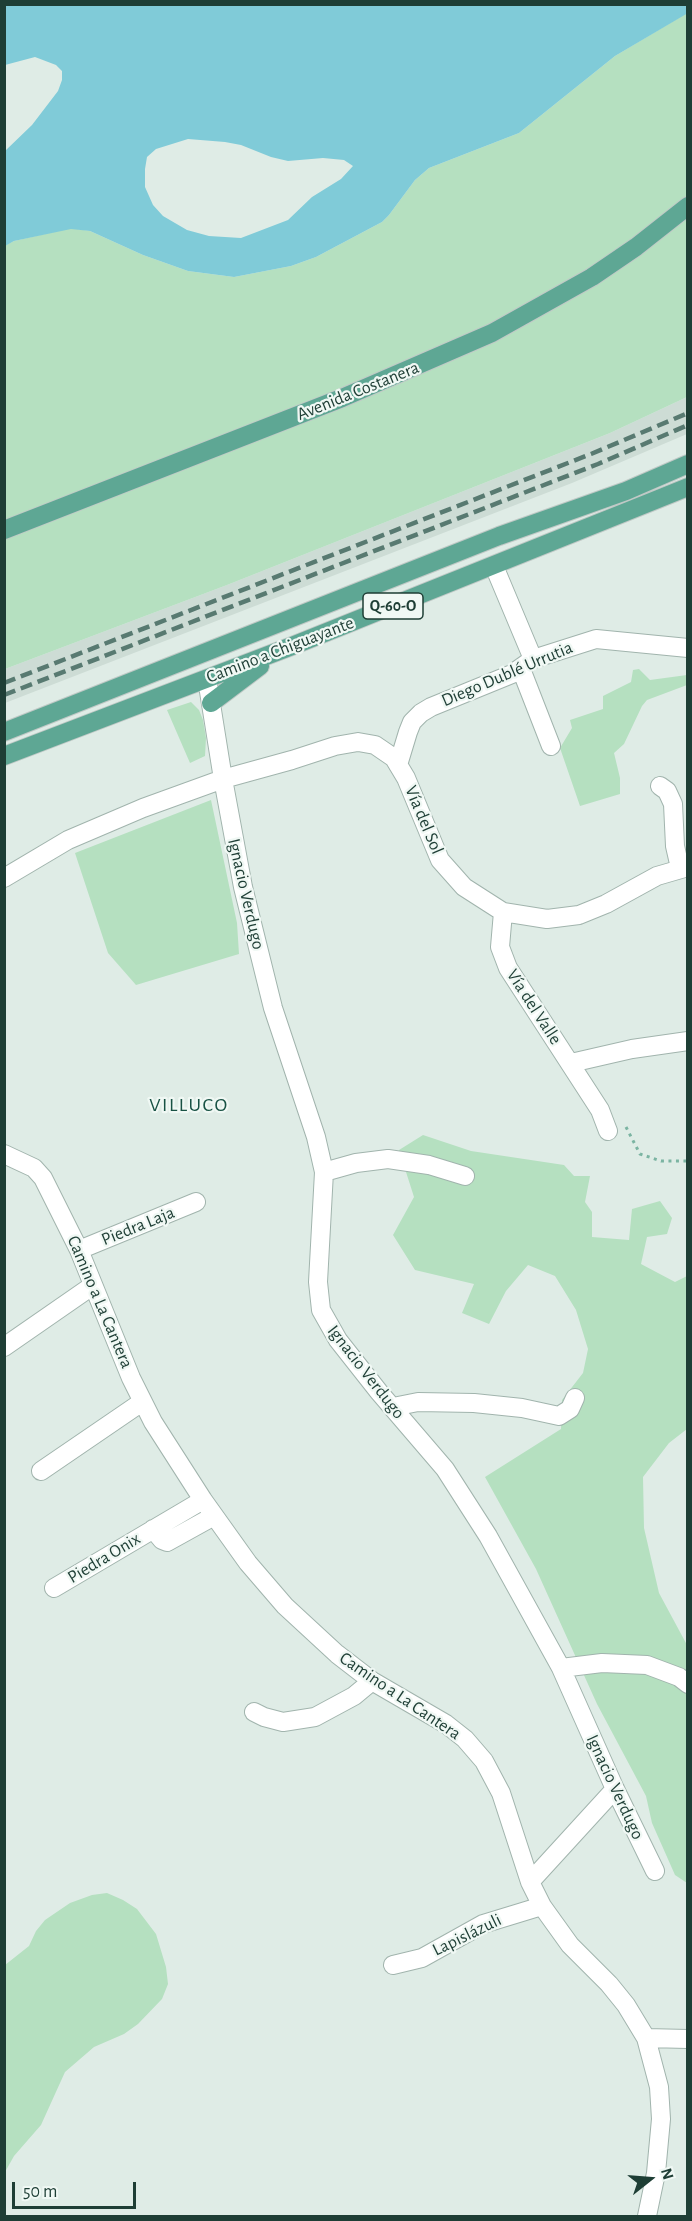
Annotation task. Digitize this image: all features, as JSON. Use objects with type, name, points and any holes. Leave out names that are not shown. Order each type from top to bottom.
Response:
[{"type":"main road","name":"Avenida Costanera","points":[[4,531],[342,398],[492,333],[592,277],[657,231],[687,206]]},
{"type":"main road","name":"Camino a Chiguayante","points":[[4,732],[499,536],[626,491],[687,464]]},
{"type":"main road","name":"Camino a Chiguayante","points":[[4,756],[292,646],[687,487]]},
{"type":"main road","points":[[207,679],[209,659],[221,645]]},
{"type":"main road","points":[[211,703],[268,660],[292,646]]},
{"type":"main road","points":[[168,666],[195,669],[207,679]]},
{"type":"street","points":[[494,566],[527,664],[551,746]]},
{"type":"street","name":"Diego Dublé Urrutia","points":[[398,765],[412,722],[421,713],[497,681],[527,664],[596,639],[687,648]]},
{"type":"street","name":"Ignacio Verdugo","points":[[207,679],[243,887],[273,1008],[316,1137],[324,1172],[318,1282],[321,1310],[338,1340],[445,1469],[511,1575],[561,1668],[615,1789],[655,1871]]},
{"type":"street","name":"Vía del Sol","points":[[223,779],[335,746],[367,742],[382,748],[398,765],[406,778],[440,860],[464,887],[502,912],[547,919],[579,915],[606,904],[657,876],[684,867]]},
{"type":"street","points":[[4,878],[76,837],[143,808],[223,779]]},
{"type":"street","points":[[660,786],[667,791],[673,804],[675,846],[684,867]]},
{"type":"street","name":"Vía del Valle","points":[[502,912],[500,947],[508,968],[600,1110],[608,1131]]},
{"type":"street","name":"Vía del Valle","points":[[571,1063],[632,1049],[687,1041]]},
{"type":"street","name":"Camino a La Cantera","points":[[4,1154],[34,1168],[43,1178],[79,1250],[142,1402],[203,1500],[248,1563],[285,1606],[337,1654],[372,1681],[446,1725],[465,1740],[484,1761],[501,1792],[530,1882],[542,1906],[570,1945],[620,1998],[646,2038],[659,2087],[661,2119],[656,2173],[647,2217]]},
{"type":"street","points":[[324,1172],[356,1163],[388,1159],[429,1165],[465,1176]]},
{"type":"street","name":"Piedra Laja","points":[[79,1250],[196,1202]]},
{"type":"street","points":[[4,1347],[92,1286]]},
{"type":"street","points":[[393,1407],[418,1402],[474,1403],[522,1408],[559,1416],[570,1409],[575,1398]]},
{"type":"street","points":[[41,1470],[142,1402]]},
{"type":"street","name":"Piedra Onix","points":[[54,1588],[203,1500]]},
{"type":"street","name":"Piedra Onix","points":[[153,1529],[162,1540],[167,1542],[214,1516]]},
{"type":"street","points":[[561,1668],[602,1664],[647,1665],[679,1677],[687,1684]]},
{"type":"street","points":[[254,1712],[274,1721],[304,1720],[335,1708],[372,1681]]},
{"type":"street","points":[[530,1882],[615,1789]]},
{"type":"street","name":"Lapislázuli","points":[[393,1965],[422,1958],[483,1924],[542,1906]]},
{"type":"street","points":[[646,2038],[687,2039]]},
{"type":"path","points":[[608,1131],[625,1126],[640,1154],[661,1161],[687,1161]]},
{"type":"shaded area","points":[[687,397],[687,434],[572,483],[5,703],[5,669],[227,585],[610,433]]},
{"type":"green space","points":[[687,13],[687,397],[610,433],[227,585],[5,669],[4,246],[14,241],[71,228],[90,231],[143,255],[188,271],[234,277],[291,266],[316,257],[382,222],[415,180],[429,168],[519,133],[615,56]]},
{"type":"green space","points":[[639,669],[650,680],[687,675],[687,685],[647,700],[642,706],[624,744],[614,753],[620,778],[620,794],[580,806],[560,748],[572,728],[570,720],[603,709],[603,696],[631,682],[633,670]]},
{"type":"green space","points":[[191,702],[199,710],[206,738],[205,756],[190,763],[167,710]]},
{"type":"green space","points":[[211,800],[237,923],[239,954],[136,985],[108,953],[75,853]]},
{"type":"green space","points":[[423,1135],[471,1151],[564,1165],[574,1176],[590,1176],[585,1202],[592,1212],[592,1237],[629,1240],[632,1209],[660,1201],[672,1218],[667,1234],[647,1237],[641,1264],[675,1282],[687,1276],[687,1429],[669,1443],[643,1477],[644,1528],[659,1593],[687,1645],[687,1883],[675,1875],[652,1823],[646,1796],[597,1704],[536,1569],[485,1477],[561,1429],[562,1400],[583,1373],[588,1349],[576,1310],[555,1276],[528,1265],[506,1291],[489,1324],[462,1313],[474,1284],[415,1270],[393,1235],[414,1197],[399,1150]]},
{"type":"green space","points":[[107,1893],[137,1909],[156,1934],[166,1967],[168,1984],[162,1999],[138,2024],[124,2034],[94,2047],[65,2072],[41,2125],[14,2156],[5,2172],[5,1965],[29,1946],[36,1931],[45,1920],[70,1903],[92,1895]]},
{"type":"water","points":[[5,4],[687,4],[688,13],[615,56],[519,133],[429,168],[415,180],[382,222],[316,257],[291,266],[234,277],[188,271],[143,255],[90,231],[71,229],[14,241],[5,246],[5,151],[32,125],[58,91],[62,71],[56,65],[35,57],[5,65]],"holes":[[[188,139],[225,142],[288,161],[323,158],[344,160],[353,166],[341,179],[312,197],[288,220],[241,238],[209,236],[187,230],[163,216],[153,205],[145,187],[147,157],[156,149]]]},
{"type":"railway","points":[[4,683],[591,454],[688,413]]},
{"type":"railway","points":[[4,695],[598,464],[688,425]]},
{"type":"district","name":"VILLUCO","points":[[189,1105]]}]
